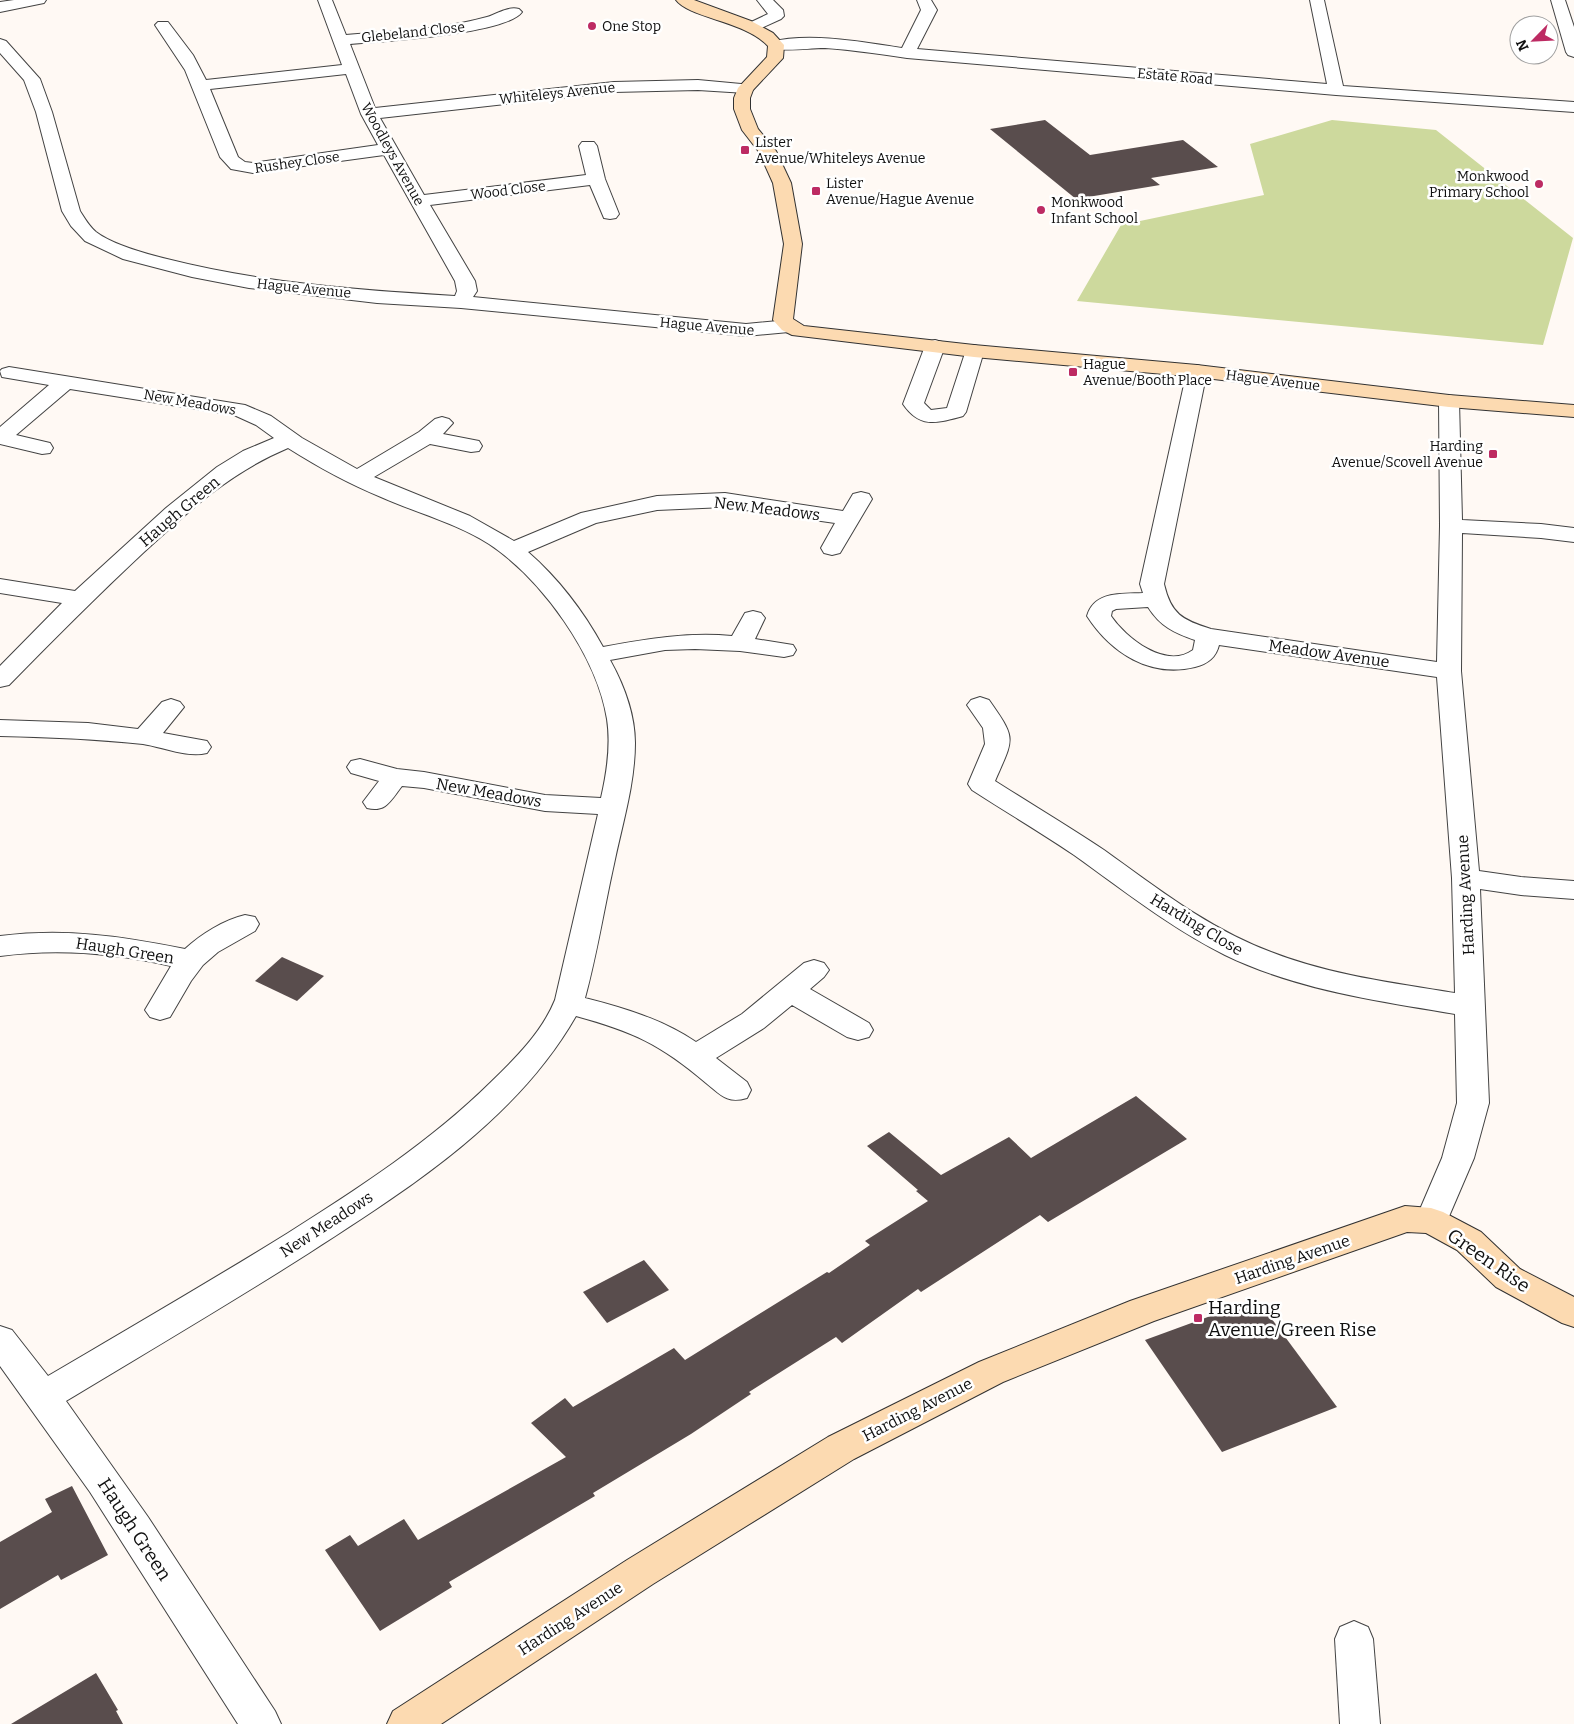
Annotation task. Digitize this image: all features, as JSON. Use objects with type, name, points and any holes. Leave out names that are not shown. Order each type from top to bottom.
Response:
[{"type":"street","points":[[0,7],[39,0]]},
{"type":"street","name":"Woodleys Avenue","points":[[325,0],[369,114],[465,281],[467,291],[461,302]]},
{"type":"street","points":[[682,0],[713,14],[752,27],[771,38],[776,45],[775,58],[746,88],[742,98],[742,109],[750,130],[766,152],[782,183],[793,244],[783,320],[789,326]]},
{"type":"street","points":[[752,27],[776,16],[775,10],[764,0]]},
{"type":"street","points":[[907,53],[929,10],[924,0]]},
{"type":"street","points":[[1317,0],[1336,90]]},
{"type":"street","points":[[1564,6],[1574,52]]},
{"type":"street","name":"Glebeland Close","points":[[340,40],[455,29],[487,22],[514,12]]},
{"type":"street","name":"Rushey Close","points":[[163,25],[178,43],[202,85],[230,162],[236,166],[253,168],[388,149]]},
{"type":"street","name":"Estate Road","points":[[776,45],[802,42],[840,44],[907,53],[1336,90],[1574,107]]},
{"type":"street","name":"Hague Avenue","points":[[0,44],[32,79],[44,112],[71,211],[80,226],[91,237],[143,260],[249,282],[377,296],[461,302],[746,330],[789,326],[799,331],[817,334],[974,351],[1197,371],[1449,401],[1574,411]]},
{"type":"street","points":[[202,85],[351,69]]},
{"type":"street","name":"Whiteleys Avenue","points":[[369,114],[614,87],[689,85],[746,88]]},
{"type":"street","points":[[588,146],[596,179],[610,214]]},
{"type":"street","name":"Wood Close","points":[[420,201],[596,179]]},
{"type":"street","points":[[935,346],[913,404],[925,416],[956,412],[974,351]]},
{"type":"street","points":[[1197,371],[1152,584],[1155,600],[1111,602],[1101,608],[1098,616],[1104,627],[1127,646],[1147,657],[1165,663],[1181,664],[1196,659],[1204,652],[1208,636]]},
{"type":"street","name":"New Meadows","points":[[9,373],[238,409],[258,416],[289,440],[357,478],[397,497],[433,509],[479,530],[512,550],[538,574],[566,608],[597,655],[611,689],[618,714],[622,741],[613,807],[582,950],[568,1004],[545,1040],[514,1078],[463,1128],[353,1208],[223,1290],[44,1396]]},
{"type":"street","points":[[0,438],[66,382]]},
{"type":"street","name":"Harding Avenue","points":[[407,1724],[640,1572],[841,1448],[991,1372],[1142,1310],[1364,1235],[1405,1219],[1431,1221],[1458,1158],[1473,1103],[1466,878],[1449,671],[1451,526],[1449,401]]},
{"type":"street","points":[[357,478],[434,430],[470,446]]},
{"type":"street","points":[[0,438],[42,448]]},
{"type":"street","name":"Haugh Green","points":[[0,680],[80,600],[174,513],[225,472],[251,456],[289,440]]},
{"type":"street","name":"New Meadows","points":[[832,548],[862,499]]},
{"type":"street","name":"New Meadows","points":[[512,550],[589,518],[657,503],[724,500],[766,505],[849,520]]},
{"type":"street","points":[[1451,526],[1541,531],[1574,536]]},
{"type":"street","points":[[0,586],[80,600]]},
{"type":"street","name":"Meadow Avenue","points":[[1155,600],[1160,611],[1170,621],[1186,630],[1208,636],[1449,671]]},
{"type":"street","points":[[740,644],[753,618]]},
{"type":"street","points":[[597,655],[666,643],[699,642],[740,644],[784,650]]},
{"type":"street","name":"Harding Close","points":[[980,705],[996,728],[998,744],[981,784],[1083,849],[1138,888],[1212,936],[1260,960],[1350,985],[1470,1006]]},
{"type":"street","points":[[145,736],[172,707]]},
{"type":"street","points":[[0,728],[88,731],[145,736],[198,747]]},
{"type":"street","name":"New Meadows","points":[[360,767],[395,777],[424,780],[545,803],[613,807]]},
{"type":"street","points":[[376,802],[395,777]]},
{"type":"street","points":[[1466,878],[1520,886],[1574,890]]},
{"type":"street","name":"Haugh Green","points":[[160,1010],[176,980],[190,960],[207,945],[245,924]]},
{"type":"street","name":"Haugh Green","points":[[0,946],[27,942],[82,941],[128,947],[190,960]]},
{"type":"street","points":[[695,1057],[753,1021],[814,970]]},
{"type":"street","points":[[791,991],[858,1030]]},
{"type":"street","points":[[568,1004],[628,1021],[665,1037],[695,1057],[736,1090]]},
{"type":"street","name":"Green Rise","points":[[1431,1221],[1469,1241],[1508,1278],[1574,1313]]},
{"type":"street","name":"Haugh Green","points":[[0,1340],[44,1396],[120,1504],[261,1724]]},
{"type":"street","points":[[1354,1639],[1360,1724]]},
{"type":"green space","points":[[1332,120],[1436,130],[1573,238],[1543,345],[1077,301],[1121,225],[1264,195],[1250,144]]},
{"type":"building","points":[[1045,120],[1090,155],[1183,140],[1218,167],[1151,178],[1160,185],[1076,199],[990,129]]},
{"type":"building","points":[[282,957],[324,976],[297,1001],[255,981]]},
{"type":"building","points":[[1136,1096],[1187,1139],[1048,1222],[1040,1215],[921,1292],[918,1289],[842,1343],[836,1337],[749,1392],[751,1394],[691,1434],[593,1493],[595,1496],[449,1582],[452,1587],[380,1631],[325,1550],[350,1535],[358,1546],[404,1519],[418,1540],[566,1457],[531,1423],[565,1398],[573,1407],[674,1348],[685,1360],[827,1272],[829,1273],[870,1245],[865,1241],[928,1201],[867,1146],[889,1132],[941,1175],[1009,1137],[1031,1158]]},
{"type":"building","points":[[644,1260],[669,1290],[607,1323],[583,1292]]},
{"type":"building","points":[[1257,1299],[1337,1407],[1222,1452],[1145,1340]]},
{"type":"building","points":[[72,1486],[108,1555],[61,1580],[58,1575],[0,1609],[0,1542],[52,1512],[45,1499]]},
{"type":"building","points":[[96,1673],[118,1710],[116,1711],[123,1724],[11,1724]]},
{"type":"place","name":"One Stop","points":[[592,26]]},
{"type":"place","name":"Lister Avenue/Whiteleys Avenue","points":[[745,150]]},
{"type":"place","name":"Monkwood Primary School","points":[[1539,184]]},
{"type":"place","name":"Lister Avenue/Hague Avenue","points":[[816,191]]},
{"type":"place","name":"Monkwood Infant School","points":[[1041,210]]},
{"type":"place","name":"Hague Avenue/Booth Place","points":[[1073,372]]},
{"type":"place","name":"Harding Avenue/Scovell Avenue","points":[[1493,454]]},
{"type":"place","name":"Harding Avenue/Green Rise","points":[[1198,1318]]}]
